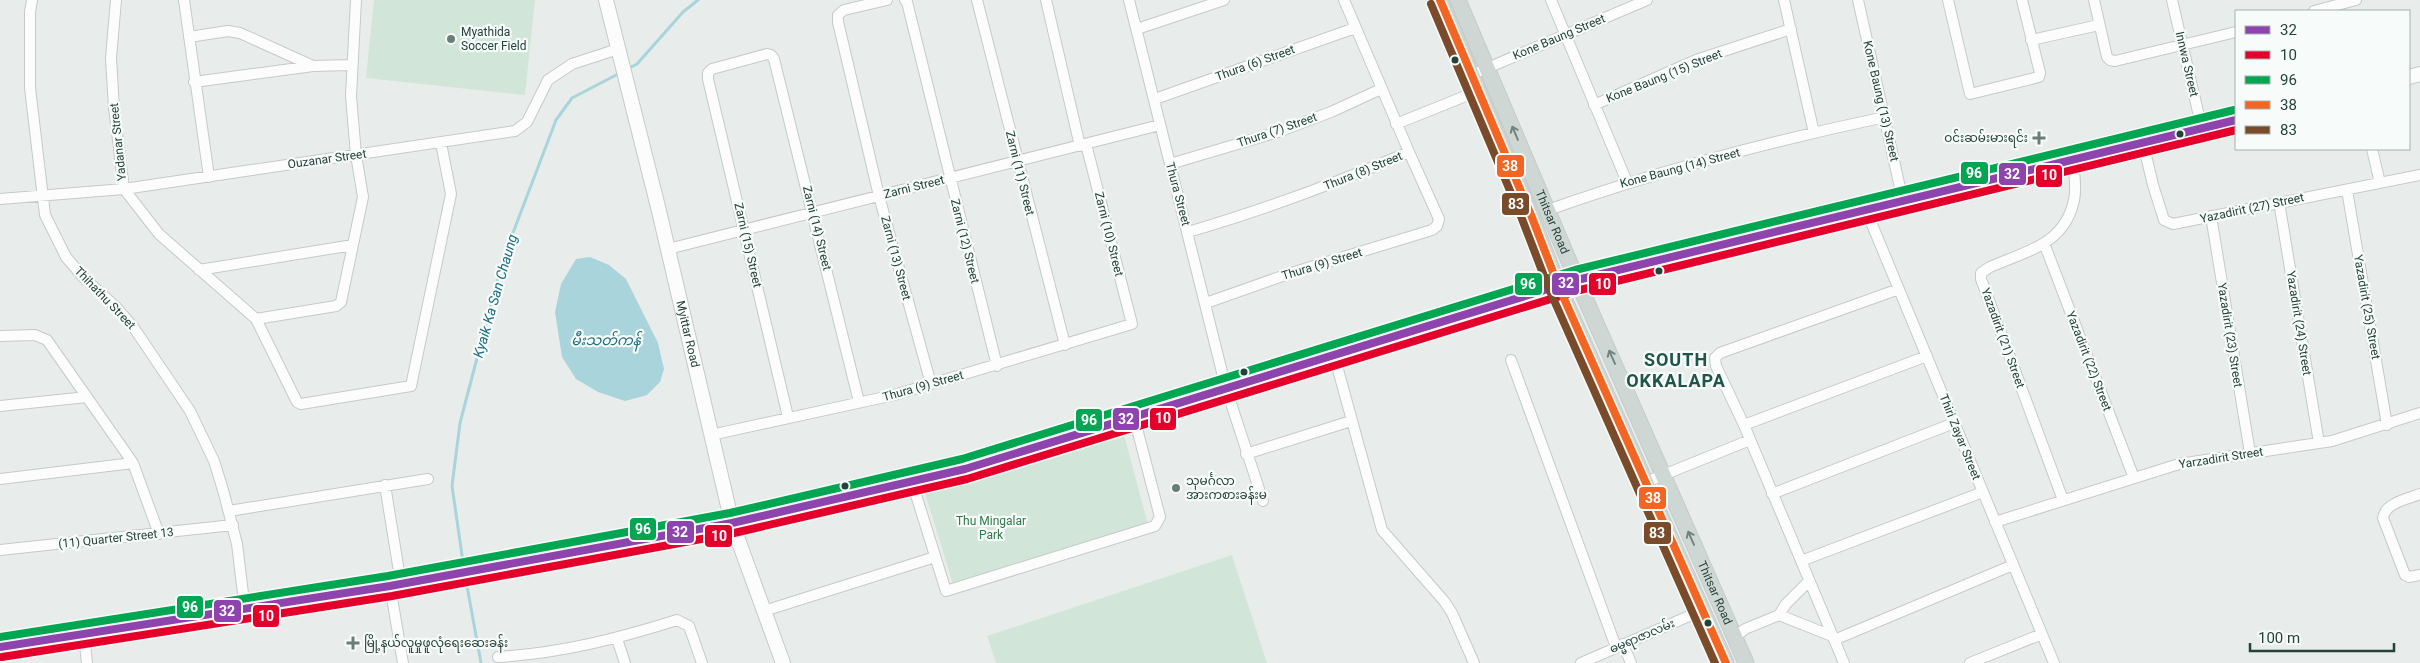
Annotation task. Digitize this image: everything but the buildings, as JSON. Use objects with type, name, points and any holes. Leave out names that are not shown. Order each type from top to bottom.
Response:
[{"type":"main road","name":"Myittar Road","points":[[606,0],[668,249],[732,523],[784,663]]},
{"type":"main road","name":"Thitsar Road","points":[[1440,0],[1558,285],[1726,663]]},
{"type":"main road","name":"Thitsar Road","points":[[1458,0],[1577,280],[1746,663]]},
{"type":"main road","points":[[0,647],[395,585],[732,523],[965,470],[1558,285],[2235,120]]},
{"type":"street","name":"Thihathu Street","points":[[32,0],[30,12],[30,88],[45,215],[66,257],[134,328],[190,411],[214,460],[233,525],[245,610]]},
{"type":"street","name":"Yadanar Street","points":[[116,0],[111,58],[115,116],[124,190],[159,234],[256,319]]},
{"type":"street","points":[[184,0],[194,82],[209,176]]},
{"type":"street","points":[[356,0],[351,65],[351,96],[356,155],[363,197],[339,304],[256,319],[297,402],[301,404],[411,386],[451,194],[441,143]]},
{"type":"street","name":"Zarni (13) Street","points":[[887,0],[844,10],[838,15],[879,196],[931,384]]},
{"type":"street","name":"Zarni (12) Street","points":[[904,0],[907,2],[997,366]]},
{"type":"street","name":"Zarni (11) Street","points":[[977,0],[1065,345]]},
{"type":"street","name":"Zarni (10) Street","points":[[1046,0],[1132,324]]},
{"type":"street","name":"Thura Street","points":[[1129,0],[1226,388],[1246,454],[1263,501]]},
{"type":"street","points":[[1136,29],[1224,0]]},
{"type":"street","name":"Thura (8) Street","points":[[1188,232],[1259,211],[1327,187],[1409,152],[1344,0]]},
{"type":"street","name":"Kone Baung (15) Street","points":[[1551,0],[1627,182]]},
{"type":"street","name":"Kone Baung Street","points":[[1471,74],[1628,3],[1647,0]]},
{"type":"street","points":[[1784,0],[1814,133]]},
{"type":"street","name":"Kone Baung (13) Street","points":[[1858,0],[1886,116],[1903,201]]},
{"type":"street","points":[[1948,0],[1970,94],[2039,77],[2040,73],[2022,0]]},
{"type":"street","points":[[2094,0],[2107,57],[2110,60],[2115,61],[2183,46],[2235,32]]},
{"type":"street","name":"Innwa Street","points":[[2172,0],[2202,129]]},
{"type":"street","points":[[2318,10],[2356,0]]},
{"type":"street","points":[[2031,40],[2099,25]]},
{"type":"street","name":"Thura (6) Street","points":[[1155,99],[1355,28]]},
{"type":"street","name":"Kone Baung (15) Street","points":[[1594,105],[1696,60],[1791,29]]},
{"type":"street","points":[[189,38],[228,31],[240,33],[312,66]]},
{"type":"street","name":"Ouzanar Street","points":[[0,199],[124,190],[514,132],[526,122],[548,80],[572,64],[618,49]]},
{"type":"street","name":"Zarni (15) Street","points":[[771,54],[712,69],[708,73],[788,417]]},
{"type":"street","name":"Zarni (14) Street","points":[[771,54],[774,59],[813,213],[859,402]]},
{"type":"street","points":[[194,82],[312,66],[351,65]]},
{"type":"street","name":"Thura (7) Street","points":[[1170,164],[1278,132],[1331,112],[1381,89]]},
{"type":"street","points":[[1396,124],[1478,91]]},
{"type":"street","name":"Kone Baung (14) Street","points":[[1548,210],[1627,182],[1886,116]]},
{"type":"street","name":"Zarni Street","points":[[668,249],[1160,125]]},
{"type":"street","name":"Yazadirit (27) Street","points":[[2143,143],[2152,185],[2164,220],[2173,224],[2420,175]]},
{"type":"street","points":[[2372,150],[2380,183]]},
{"type":"street","name":"Thura (9) Street","points":[[1206,303],[1292,273],[1432,230],[1437,226],[1438,219],[1409,152]]},
{"type":"street","name":"Yazadirit (21) Street","points":[[2063,500],[1981,279],[1981,273],[1990,267],[2052,240],[2068,220],[2075,198],[2073,161]]},
{"type":"street","name":"Yazadirit (25) Street","points":[[2347,190],[2387,425]]},
{"type":"street","name":"Yazadirit (24) Street","points":[[2279,202],[2319,443]]},
{"type":"street","name":"Thiri Zayar Street","points":[[1866,210],[2054,663]]},
{"type":"street","name":"Yazadirit (23) Street","points":[[2211,216],[2250,453]]},
{"type":"street","name":"Yazadirit (22) Street","points":[[2044,243],[2134,478]]},
{"type":"street","points":[[199,270],[353,245]]},
{"type":"street","points":[[1844,663],[1744,426],[1716,366],[1715,358],[1720,353],[1899,289]]},
{"type":"street","name":"Thura (9) Street","points":[[711,434],[894,395],[997,366],[1132,324]]},
{"type":"street","points":[[0,336],[42,337],[133,463],[159,534]]},
{"type":"street","points":[[1334,355],[1382,530],[1444,601],[1452,613],[1474,663]]},
{"type":"street","points":[[1744,426],[1927,356]]},
{"type":"street","points":[[1510,360],[1619,646],[1631,663]]},
{"type":"street","points":[[0,406],[87,397]]},
{"type":"street","name":"Yarzadirit Street","points":[[1995,522],[2179,464],[2319,443],[2387,425],[2420,413]]},
{"type":"street","points":[[912,482],[946,591],[1154,526],[1160,517],[1134,417]]},
{"type":"street","points":[[1246,454],[1351,421]]},
{"type":"street","points":[[1772,494],[1954,423]]},
{"type":"street","points":[[1646,482],[1750,440]]},
{"type":"street","points":[[0,479],[133,463]]},
{"type":"street","points":[[229,511],[428,479]]},
{"type":"street","points":[[385,485],[403,663]]},
{"type":"street","points":[[1801,561],[1983,492]]},
{"type":"street","points":[[2420,494],[2388,507],[2384,511],[2383,518],[2405,575],[2409,578],[2420,576]]},
{"type":"street","name":"(11) Quarter Street 13","points":[[0,550],[233,525]]},
{"type":"street","points":[[764,611],[936,557]]},
{"type":"street","points":[[1779,615],[1833,638],[2013,565]]},
{"type":"street","points":[[1734,638],[1745,629],[1779,615],[1786,604],[1809,581]]},
{"type":"street","name":"ဓမ္မရာဇာလမ်း","points":[[1581,663],[1703,610]]},
{"type":"street","points":[[498,657],[542,659],[677,620],[689,626],[702,663]]},
{"type":"street","points":[[84,634],[87,663]]},
{"type":"street","points":[[1970,663],[2042,634]]},
{"type":"street","points":[[617,638],[625,663]]},
{"type":"green space","name":"Myathida Soccer Field","points":[[374,0],[535,0],[525,95],[366,78]]},
{"type":"green space","name":"Thu Mingalar Park","points":[[1123,431],[1150,532],[956,594],[925,493]]},
{"type":"green space","points":[[1232,555],[1267,663],[996,663],[987,636]]},
{"type":"water","name":"မီးသတ်ကန်","points":[[590,257],[609,265],[626,279],[658,343],[664,369],[660,382],[647,395],[625,401],[598,392],[576,379],[562,357],[555,312],[561,284],[576,259]]},
{"type":"waterway","name":"Kyaik Ka San Chaung","points":[[627,69],[637,64],[683,12],[698,0]]},
{"type":"waterway","name":"Kyaik Ka San Chaung","points":[[464,569],[452,486],[460,423],[503,259],[556,120],[572,98],[620,73]]},
{"type":"waterway","name":"Kyaik Ka San Chaung","points":[[465,575],[481,663]]},
{"type":"transit line","name":"38","points":[[1440,0],[1531,215],[1558,285],[1726,663]]},
{"type":"transit line","name":"83","points":[[1431,4],[1522,219],[1549,289],[1715,663]]},
{"type":"transit line","name":"96","points":[[0,637],[388,576],[730,513],[962,459],[1575,270],[2234,110]]},
{"type":"transit line","name":"32","points":[[0,647],[390,586],[732,523],[965,469],[1577,280],[2235,120]]},
{"type":"transit line","name":"10","points":[[2,657],[392,596],[734,533],[967,479],[1580,290],[2235,130]]},
{"type":"place","name":"Myathida Soccer Field","points":[[451,39]]},
{"type":"place","name":"ဝင်းဆမ်းမားရင်း","points":[[2039,138]]},
{"type":"place","name":"သုမင်္ဂလာ အားကစားခန်းမ","points":[[1176,488]]},
{"type":"place","name":"မြို့နယ်လူမှုဖူလုံရေးဆေးခန်း","points":[[353,643]]},
{"type":"district","name":"SOUTH OKKALAPA","points":[[1676,370]]}]
